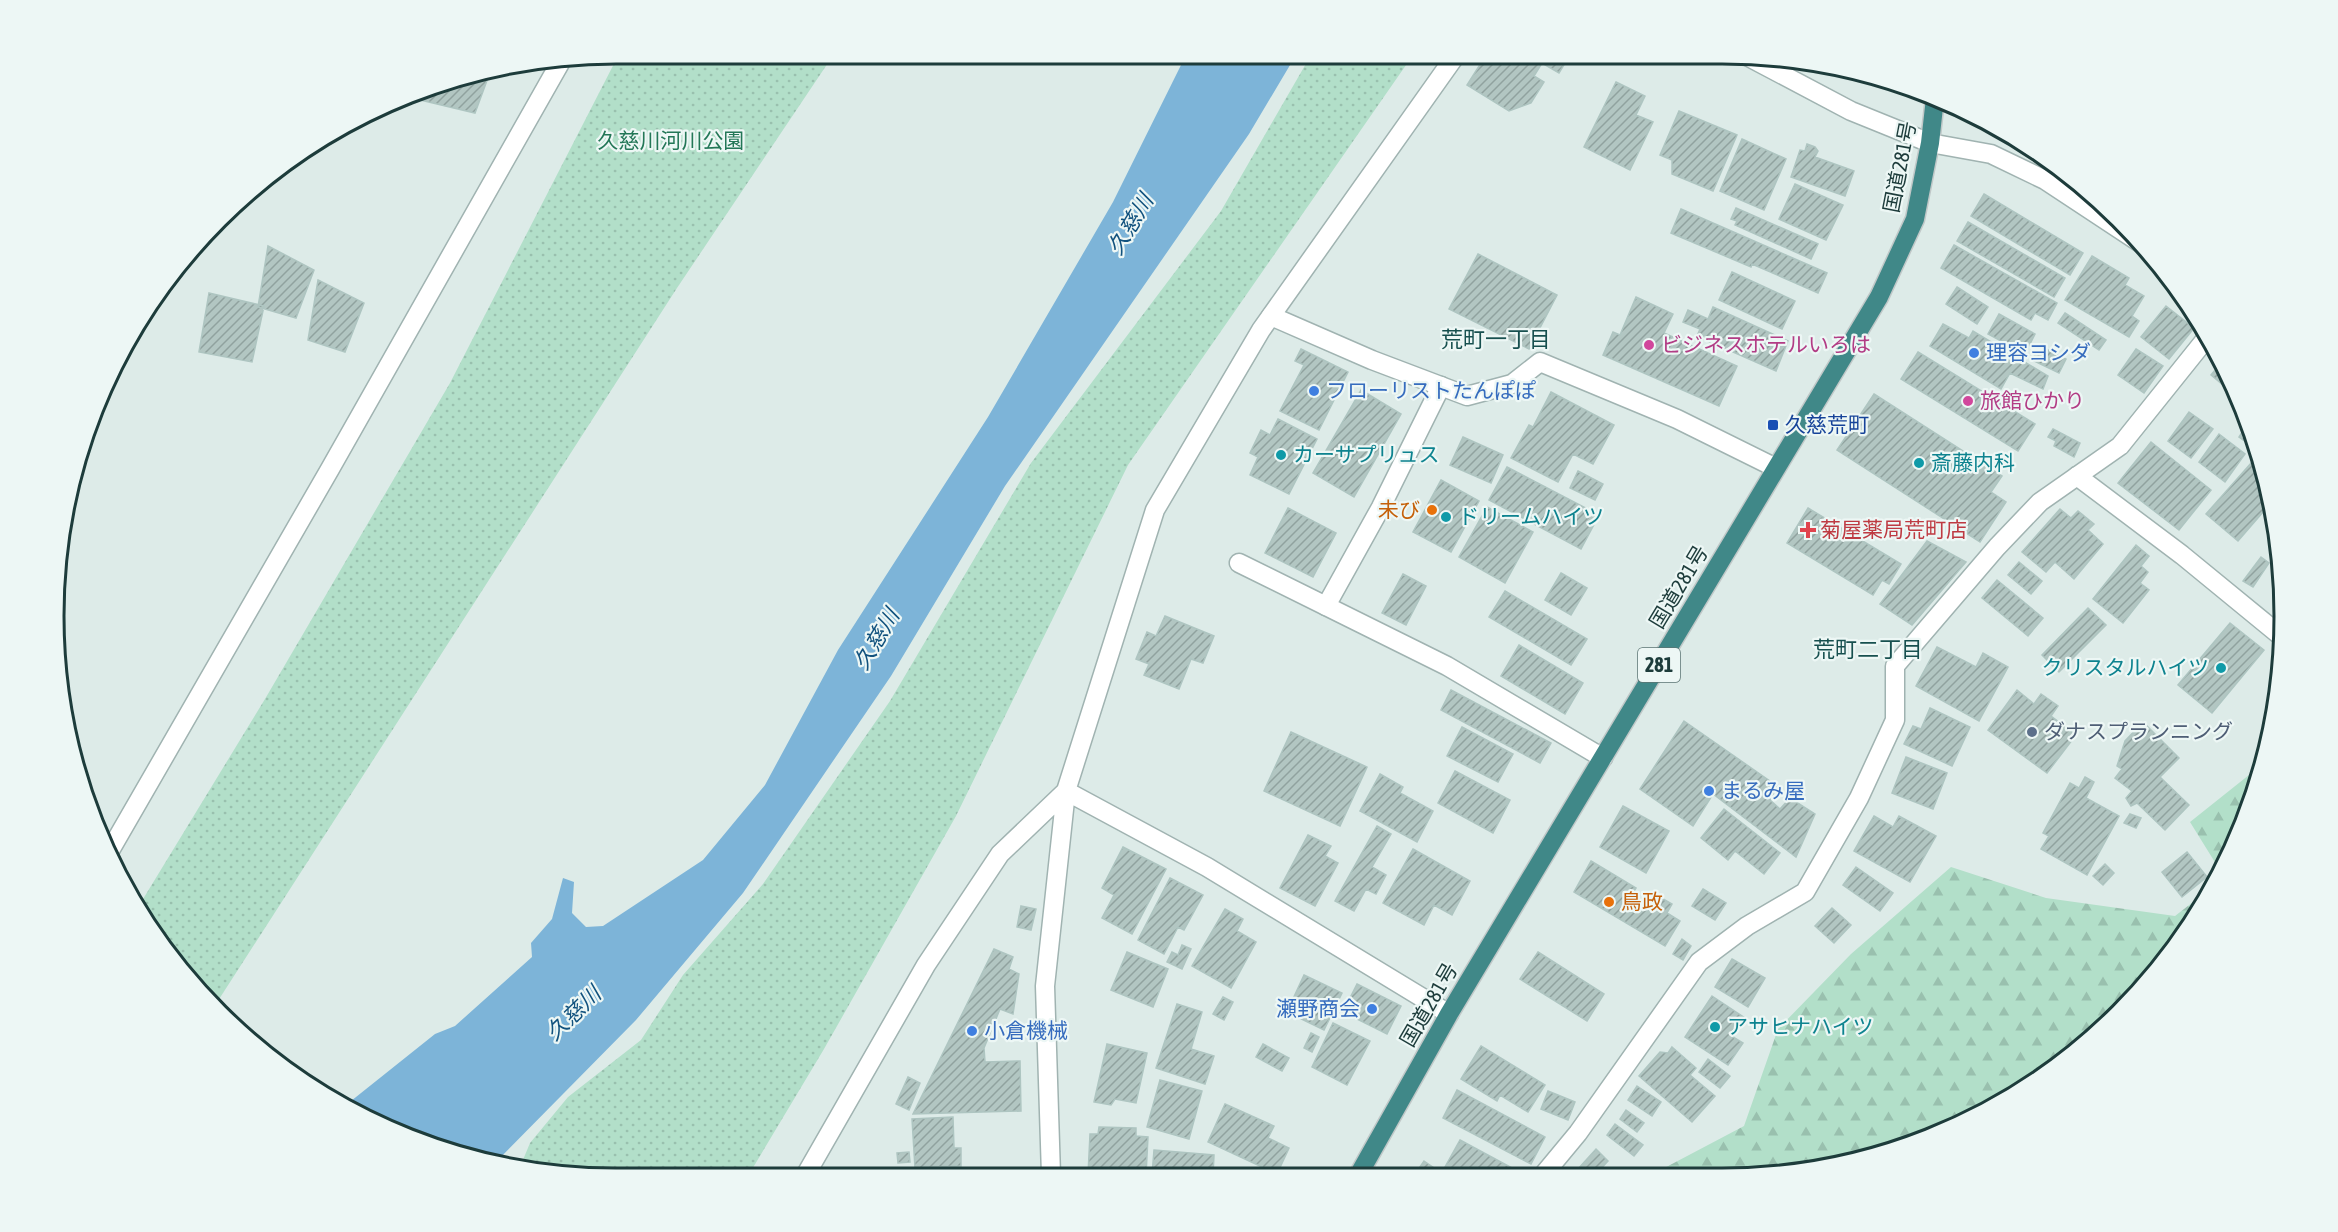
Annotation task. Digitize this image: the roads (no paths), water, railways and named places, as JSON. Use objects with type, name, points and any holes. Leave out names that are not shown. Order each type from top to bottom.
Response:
[{"type":"highway","name":"国道281号","points":[[1362,1168],[1449,1014],[1879,297],[1915,219],[1930,143],[1934,106]]},
{"type":"street","points":[[1051,1168],[1045,986],[1066,790],[1155,510],[1260,330],[1450,64]]},
{"type":"street","points":[[1767,67],[1851,111],[1930,143],[1991,154],[2045,180],[2106,220]]},
{"type":"street","points":[[114,844],[557,68]]},
{"type":"street","points":[[1271,316],[1372,360],[1467,396],[1512,384],[1540,362],[1677,419],[1776,468]]},
{"type":"street","points":[[1549,1168],[1578,1133],[1699,962],[1747,926],[1805,892],[1859,798],[1895,720],[1895,666],[1997,546],[2040,502],[2120,446],[2202,344]]},
{"type":"street","points":[[1326,606],[1381,507],[1441,386]]},
{"type":"street","points":[[2078,476],[2182,555],[2273,630]]},
{"type":"street","points":[[1239,563],[1447,666],[1603,758]]},
{"type":"street","points":[[1066,790],[1207,867],[1449,1014]]},
{"type":"street","points":[[811,1168],[926,965],[1000,854],[1066,790]]},
{"type":"water","name":"久慈川","points":[[1182,64],[1291,64],[1249,134],[1005,486],[891,676],[743,893],[636,1020],[502,1156],[473,1149],[405,1126],[352,1100],[435,1034],[455,1026],[532,957],[531,943],[552,919],[563,878],[574,882],[572,913],[586,927],[603,926],[703,860],[765,785],[838,650],[988,417],[1113,202]]},
{"type":"place","name":"ビジネスホテルいろは","points":[[1649,345]]},
{"type":"place","name":"理容ヨシダ","points":[[1974,353]]},
{"type":"place","name":"フローリストたんぽぽ","points":[[1314,391]]},
{"type":"place","name":"旅館ひかり","points":[[1968,401]]},
{"type":"place","name":"久慈荒町","points":[[1773,425]]},
{"type":"place","name":"カーサプリュス","points":[[1281,455]]},
{"type":"place","name":"斎藤内科","points":[[1919,463]]},
{"type":"place","name":"未び","points":[[1432,510]]},
{"type":"place","name":"ドリームハイツ","points":[[1446,517]]},
{"type":"place","name":"菊屋薬局荒町店","points":[[1808,530]]},
{"type":"place","name":"クリスタルハイツ","points":[[2221,668]]},
{"type":"place","name":"ダナスプランニング","points":[[2032,732]]},
{"type":"place","name":"まるみ屋","points":[[1709,791]]},
{"type":"place","name":"鳥政","points":[[1609,902]]},
{"type":"place","name":"瀬野商会","points":[[1372,1009]]},
{"type":"place","name":"アサヒナハイツ","points":[[1715,1027]]},
{"type":"place","name":"小倉機械","points":[[972,1031]]},
{"type":"district","name":"荒町一丁目","points":[[1496,339]]},
{"type":"district","name":"荒町二丁目","points":[[1868,649]]},
{"type":"park label","name":"久慈川河川公園","points":[[671,141]]}]
